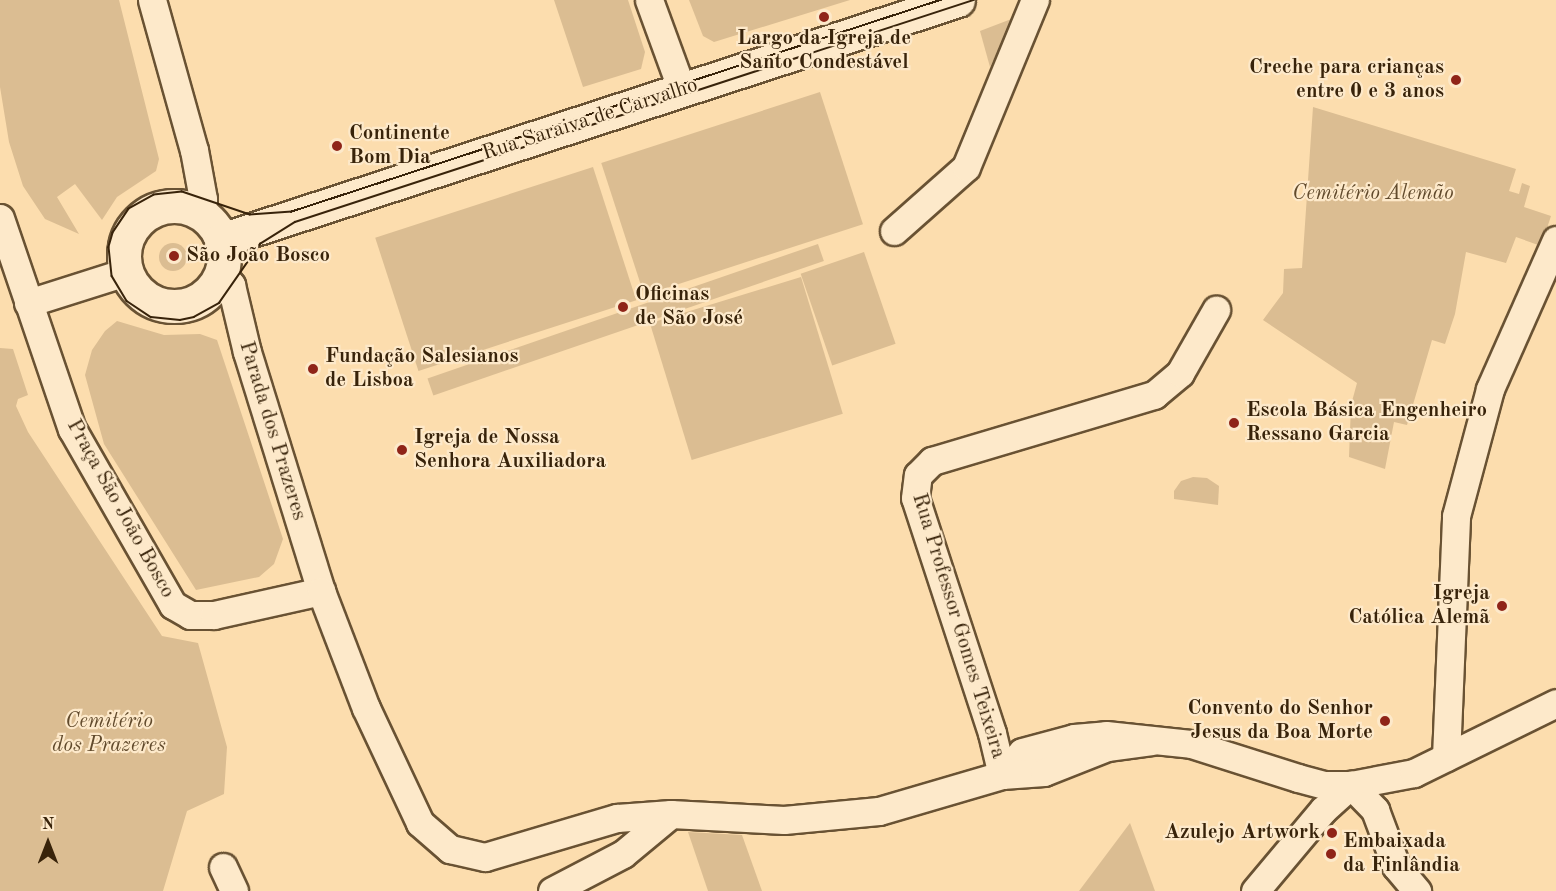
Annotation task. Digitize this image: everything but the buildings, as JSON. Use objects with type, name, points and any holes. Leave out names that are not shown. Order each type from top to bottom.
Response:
[{"type":"street","points":[[152,0],[194,150],[203,199],[201,214]]},
{"type":"street","points":[[649,0],[682,90]]},
{"type":"street","name":"Rua Saraiva de Carvalho","points":[[221,240],[958,0]]},
{"type":"street","points":[[894,231],[966,167],[1035,0]]},
{"type":"street","points":[[169,206],[201,214],[221,240],[220,273],[208,292],[178,306],[146,298],[126,272],[127,238],[148,213],[169,206]]},
{"type":"street","name":"Praça São João Bosco","points":[[0,218],[72,429],[173,605],[190,615],[214,615],[321,591]]},
{"type":"street","points":[[1446,757],[1456,516],[1490,389],[1546,290],[1556,240]]},
{"type":"street","points":[[28,303],[126,272]]},
{"type":"street","name":"Parada dos Prazeres","points":[[220,273],[231,285],[247,352],[321,591],[407,804],[439,842],[461,854],[485,857],[617,818],[671,814],[827,819],[889,809],[1002,775]]},
{"type":"street","name":"Rua Professor Gomes Teixeira","points":[[1002,775],[992,733],[915,498],[918,475],[932,461],[1154,395],[1180,373],[1216,310]]},
{"type":"street","points":[[1002,775],[1022,752],[1074,738],[1106,735],[1191,744],[1325,784],[1351,784],[1400,778],[1556,703]]},
{"type":"street","points":[[1255,891],[1323,810],[1351,784]]},
{"type":"street","points":[[1351,784],[1375,810],[1396,866],[1417,891]]},
{"type":"street","points":[[552,891],[623,855],[671,814]]},
{"type":"street","points":[[223,867],[234,891]]},
{"type":"green space","points":[[0,0],[119,0],[159,159],[156,171],[117,197],[102,220],[75,184],[57,197],[79,234],[45,219],[23,186],[9,142],[0,87]]},
{"type":"green space","points":[[554,0],[628,0],[645,52],[641,69],[583,87]]},
{"type":"green space","points":[[689,0],[850,0],[714,42],[703,36]]},
{"type":"green space","points":[[1014,18],[990,67],[980,31]]},
{"type":"green space","points":[[820,92],[863,224],[644,295],[601,163]]},
{"type":"green space","name":"Cemitério Alemão","points":[[1313,107],[1516,169],[1509,191],[1519,194],[1522,183],[1530,186],[1524,207],[1551,216],[1541,246],[1516,237],[1506,263],[1466,252],[1455,314],[1445,344],[1432,340],[1407,425],[1394,422],[1385,469],[1349,457],[1351,405],[1357,383],[1263,320],[1283,293],[1284,269],[1302,268]]},
{"type":"green space","points":[[593,167],[636,300],[418,371],[375,238]]},
{"type":"green space","points":[[173,243],[183,247],[187,257],[183,267],[173,271],[163,267],[159,257],[163,247]]},
{"type":"green space","points":[[818,244],[824,261],[433,395],[428,378]]},
{"type":"green space","points":[[864,252],[896,344],[832,366],[801,274]]},
{"type":"green space","points":[[801,277],[843,414],[692,460],[650,323]]},
{"type":"green space","points":[[117,321],[164,335],[200,334],[217,340],[283,539],[274,564],[259,577],[196,590],[104,444],[85,375],[92,350],[105,331]]},
{"type":"green space","name":"Cemitério dos Prazeres","points":[[0,348],[13,349],[28,395],[18,399],[16,406],[28,432],[162,636],[198,643],[227,747],[224,794],[187,811],[163,891],[0,891]]},
{"type":"green space","points":[[1193,477],[1207,478],[1219,486],[1218,505],[1174,499],[1174,491],[1181,481]]},
{"type":"green space","points":[[1130,823],[1155,891],[1079,891]]},
{"type":"green space","points":[[688,832],[742,835],[762,891],[708,891]]},
{"type":"tram line","points":[[942,0],[292,212],[250,215],[182,192],[154,195],[129,209],[113,233],[109,247],[112,276],[127,301],[151,317],[180,320],[194,317],[219,303],[260,244],[295,222],[974,0]]},
{"type":"place","name":"Largo da Igreja de Santo Condestável","points":[[824,17]]},
{"type":"place","name":"Creche para crianças entre 0 e 3 anos","points":[[1456,80]]},
{"type":"place","name":"Continente Bom Dia","points":[[337,146]]},
{"type":"place","name":"São João Bosco","points":[[174,256]]},
{"type":"place","name":"Oficinas de São José","points":[[623,307]]},
{"type":"place","name":"Fundação Salesianos de Lisboa","points":[[313,369]]},
{"type":"place","name":"Escola Básica Engenheiro Ressano Garcia","points":[[1234,423]]},
{"type":"place","name":"Igreja de Nossa Senhora Auxiliadora","points":[[402,450]]},
{"type":"place","name":"Igreja Católica Alemã","points":[[1502,606]]},
{"type":"place","name":"Convento do Senhor Jesus da Boa Morte","points":[[1385,721]]},
{"type":"place","name":"Azulejo Artwork","points":[[1332,833]]},
{"type":"place","name":"Embaixada da Finlândia","points":[[1331,854]]}]
